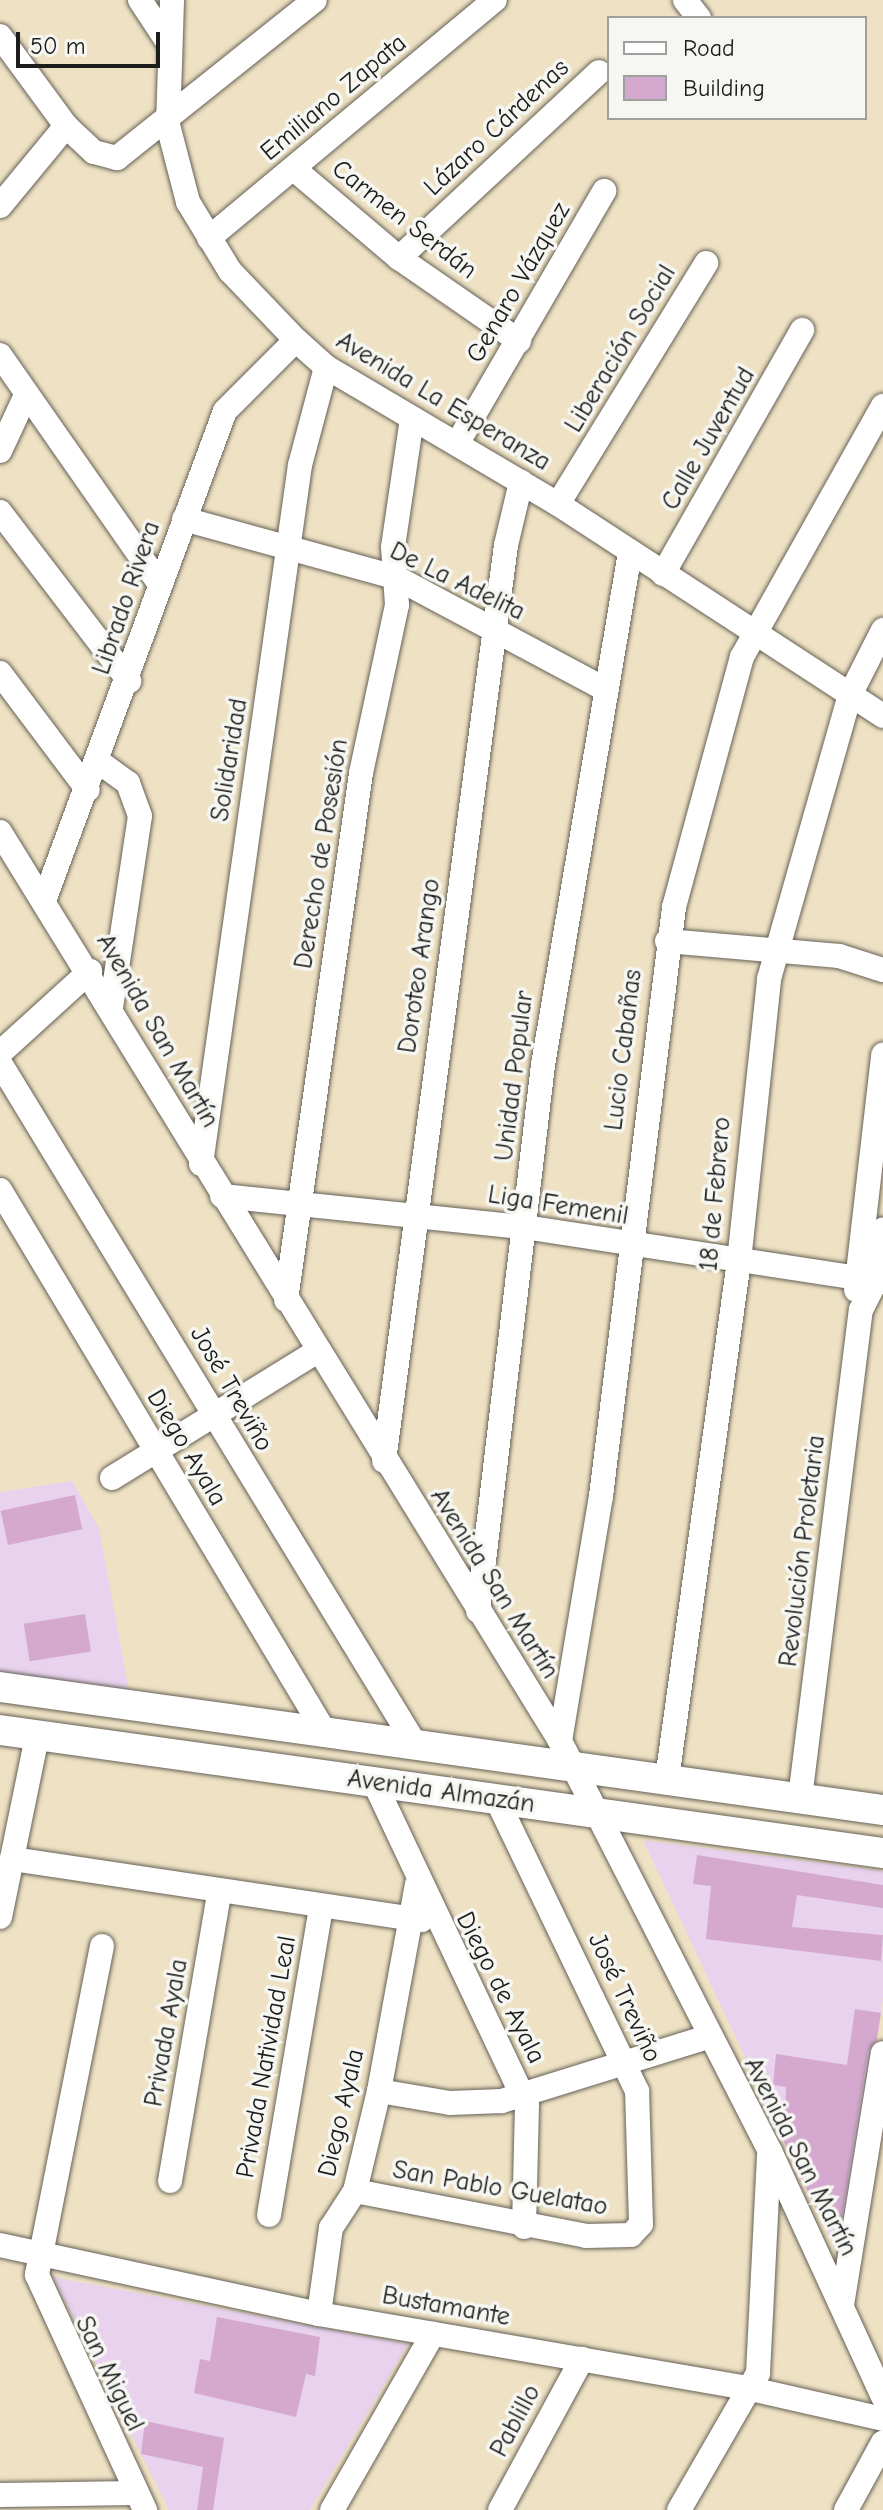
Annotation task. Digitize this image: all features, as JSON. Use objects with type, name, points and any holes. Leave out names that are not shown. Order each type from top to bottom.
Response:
[{"type":"main road","name":"Avenida Almazán","points":[[0,1687],[326,1734],[415,1744],[564,1752],[667,1779],[883,1810]]},
{"type":"main road","name":"Avenida Almazán","points":[[0,1730],[883,1853]]},
{"type":"street","points":[[140,0],[167,41]]},
{"type":"street","name":"Avenida La Esperanza","points":[[172,0],[167,41],[168,125],[188,202],[209,238],[296,340],[326,367],[558,504],[883,716]]},
{"type":"street","points":[[0,36],[66,126],[94,152],[117,158],[168,125],[315,0]]},
{"type":"street","name":"Emiliano Zapata","points":[[209,238],[495,0]]},
{"type":"street","points":[[685,0],[697,16]]},
{"type":"street","name":"Lázaro Cárdenas","points":[[399,258],[599,72]]},
{"type":"street","points":[[0,206],[66,126]]},
{"type":"street","name":"Carmen Serdán","points":[[294,169],[399,258],[519,341]]},
{"type":"street","name":"Genaro Vázquez","points":[[457,444],[604,191]]},
{"type":"street","name":"Liberación Social","points":[[558,504],[706,263]]},
{"type":"street","name":"Calle Juventud","points":[[663,574],[802,330]]},
{"type":"street","name":"Librado Rivera","points":[[45,898],[129,681],[160,584],[225,411],[296,340]]},
{"type":"street","points":[[0,355],[160,584]]},
{"type":"street","name":"Solidaridad","points":[[201,1164],[300,465],[326,367]]},
{"type":"street","points":[[0,451],[26,395]]},
{"type":"street","name":"Lucio Cabañas","points":[[564,1752],[601,1496],[628,1246],[667,941],[735,679],[755,633],[883,406]]},
{"type":"street","name":"Derecho de Posesión","points":[[286,1300],[361,773],[397,605],[393,547],[412,418]]},
{"type":"street","name":"Doroteo Arango","points":[[384,1461],[414,1214],[521,482]]},
{"type":"street","points":[[0,512],[129,681]]},
{"type":"street","name":"De La Adelita","points":[[184,519],[288,552],[395,577],[605,689]]},
{"type":"street","name":"Unidad Popular","points":[[478,1611],[565,916],[630,552]]},
{"type":"street","name":"18 de Febrero","points":[[667,1779],[739,1261],[761,1022],[775,950],[850,695],[883,630]]},
{"type":"street","points":[[0,673],[88,790]]},
{"type":"street","points":[[99,762],[128,783],[140,816],[111,1008]]},
{"type":"street","name":"Avenida San Martín","points":[[0,832],[9,867],[45,898],[201,1164],[564,1752],[708,2037],[770,2151],[842,2305],[877,2368],[883,2397]]},
{"type":"street","points":[[667,941],[839,956],[883,970]]},
{"type":"street","points":[[0,1053],[90,971]]},
{"type":"street","name":"Revolución Proletaria","points":[[870,1280],[883,1055]]},
{"type":"street","name":"José Treviño","points":[[0,1063],[415,1744]]},
{"type":"street","name":"Diego Ayala","points":[[0,1190],[326,1734]]},
{"type":"street","name":"Liga Femenil","points":[[222,1196],[524,1227],[628,1246],[870,1280]]},
{"type":"street","name":"Revolución Proletaria","points":[[800,1798],[861,1310],[883,1229]]},
{"type":"street","points":[[112,1478],[318,1351]]},
{"type":"street","points":[[0,1917],[37,1736]]},
{"type":"street","name":"Diego de Ayala","points":[[375,1784],[434,1921],[522,2092],[530,2130],[524,2227]]},
{"type":"street","name":"José Treviño","points":[[497,1800],[626,2063],[639,2116],[644,2212],[636,2233]]},
{"type":"street","points":[[12,1859],[321,1909],[434,1921]]},
{"type":"street","name":"Diego Ayala","points":[[319,2314],[331,2228],[355,2191],[379,2091],[408,1919],[417,1884]]},
{"type":"street","name":"Privada Ayala","points":[[170,2181],[219,1894]]},
{"type":"street","name":"Privada Natividad Leal","points":[[269,2215],[321,1909]]},
{"type":"street","name":"San Miguel","points":[[102,1946],[40,2258],[44,2301],[140,2502]]},
{"type":"street","points":[[379,2091],[450,2103],[502,2101],[522,2092],[708,2037]]},
{"type":"street","points":[[842,2305],[878,2109],[883,2053]]},
{"type":"street","points":[[679,2510],[758,2373],[770,2151]]},
{"type":"street","name":"San Pablo Guelatao","points":[[355,2191],[524,2227],[636,2233]]},
{"type":"street","name":"Bustamante","points":[[2,2250],[319,2314],[751,2389],[883,2419]]},
{"type":"street","points":[[332,2510],[433,2334]]},
{"type":"street","name":"Pablillo","points":[[500,2510],[582,2359]]},
{"type":"street","points":[[846,2510],[883,2442]]},
{"type":"street","points":[[0,2495],[140,2502]]},
{"type":"shaded area","points":[[72,1481],[99,1528],[129,1691],[0,1673],[0,1492]]},
{"type":"shaded area","points":[[643,1840],[883,1871],[883,1997],[845,2270]]},
{"type":"shaded area","points":[[53,2277],[408,2344],[310,2510],[169,2510]]},
{"type":"building","points":[[75,1495],[82,1529],[8,1545],[1,1511]]},
{"type":"building","points":[[85,1614],[91,1652],[30,1661],[24,1624]]},
{"type":"building","points":[[697,1855],[883,1885],[883,1908],[797,1895],[792,1927],[883,1935],[881,1961],[706,1939],[711,1886],[693,1884]]},
{"type":"building","points":[[855,2009],[881,2013],[877,2039],[868,2051],[841,2221],[821,2219],[784,2142],[786,2087],[773,2085],[776,2054],[847,2065]]},
{"type":"building","points":[[217,2317],[320,2337],[315,2376],[306,2374],[296,2417],[194,2393],[200,2359],[210,2361]]},
{"type":"building","points":[[145,2421],[224,2438],[213,2510],[197,2510],[203,2467],[141,2454]]}]
